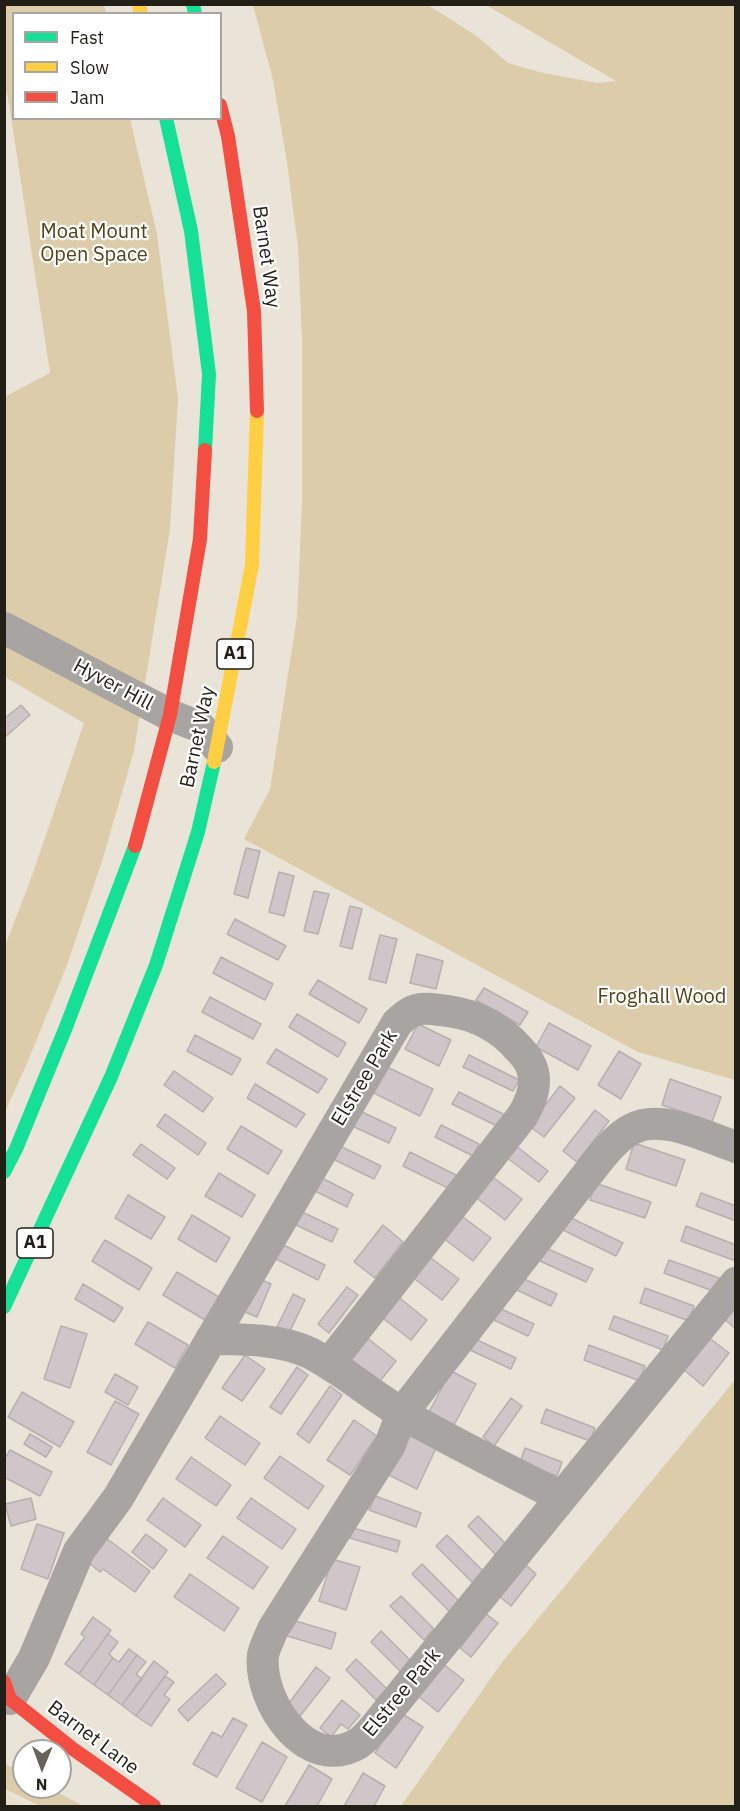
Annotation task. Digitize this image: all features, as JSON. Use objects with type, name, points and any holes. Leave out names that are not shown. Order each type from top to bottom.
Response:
[{"type":"main road","name":"Barnet Way","points":[[4,1307],[106,1087],[156,965],[198,832],[252,566],[257,399],[254,311],[228,136],[222,113]]},
{"type":"main road","name":"Barnet Way","points":[[4,1172],[16,1149],[66,1027],[132,856],[170,715],[200,539],[209,374],[191,231],[166,120]]},
{"type":"main road","name":"Barnet Lane","points":[[6,1694],[73,1749],[154,1806]]},
{"type":"street","name":"Hyver Hill","points":[[4,628],[170,715],[200,727],[217,747]]},
{"type":"street","name":"Elstree Park","points":[[6,1694],[34,1658],[79,1551],[118,1498],[397,1023],[405,1015],[417,1009],[435,1009],[470,1015],[492,1024],[510,1038],[526,1057],[533,1072],[534,1089],[530,1104],[329,1364]]},
{"type":"street","name":"Elstree Park","points":[[735,1147],[667,1124],[646,1123],[631,1129],[616,1141],[586,1176],[402,1413],[390,1445],[273,1629],[264,1653],[266,1686],[273,1705],[283,1721],[299,1738],[312,1746],[328,1751],[344,1749],[360,1742],[387,1712],[735,1283]]},
{"type":"street","points":[[211,1339],[281,1344],[308,1352],[402,1413],[561,1497]]},
{"type":"shaded area","points":[[5,1793],[27,1806],[5,1806]]},
{"type":"green space","name":"Moat Mount Open Space","points":[[5,5],[104,5],[106,12],[12,12],[12,120],[130,120],[157,234],[178,399],[170,529],[134,751],[103,858],[67,965],[5,1112],[5,946],[32,876],[84,723],[5,677],[4,397],[50,373],[5,87]]},
{"type":"green space","name":"Froghall Wood","points":[[253,5],[428,5],[478,37],[508,63],[543,73],[598,83],[616,81],[486,5],[735,5],[735,1080],[638,1052],[244,839],[270,789],[297,617],[302,504],[302,338],[298,247],[273,80]]},
{"type":"green space","points":[[735,1380],[735,1806],[401,1806],[503,1661]]},
{"type":"green space","points":[[4,1763],[12,1767],[12,1792],[5,1789]]},
{"type":"green space","points":[[26,1799],[70,1799],[83,1806],[40,1806]]},
{"type":"building","points":[[21,705],[30,715],[4,738],[4,719]]},
{"type":"building","points":[[246,848],[260,851],[248,898],[234,894]]},
{"type":"building","points":[[279,872],[294,876],[284,916],[269,912]]},
{"type":"building","points":[[314,891],[329,894],[318,934],[304,931]]},
{"type":"building","points":[[350,906],[362,909],[352,949],[340,946]]},
{"type":"building","points":[[235,919],[286,946],[278,960],[227,934]]},
{"type":"building","points":[[380,935],[397,939],[386,983],[369,979]]},
{"type":"building","points":[[417,954],[443,961],[436,989],[410,983]]},
{"type":"building","points":[[221,957],[273,984],[265,1000],[213,973]]},
{"type":"building","points":[[318,980],[367,1009],[359,1023],[309,994]]},
{"type":"building","points":[[484,988],[528,1012],[520,1025],[476,1000]]},
{"type":"building","points":[[210,997],[261,1024],[253,1039],[202,1012]]},
{"type":"building","points":[[297,1014],[346,1043],[338,1057],[289,1027]]},
{"type":"building","points":[[549,1023],[591,1046],[578,1070],[536,1047]]},
{"type":"building","points":[[418,1024],[451,1040],[439,1066],[405,1049]]},
{"type":"building","points":[[195,1035],[241,1059],[232,1075],[187,1051]]},
{"type":"building","points":[[276,1049],[327,1079],[318,1093],[267,1063]]},
{"type":"building","points":[[619,1051],[641,1064],[621,1099],[598,1085]]},
{"type":"building","points":[[469,1055],[519,1080],[513,1091],[463,1067]]},
{"type":"building","points":[[385,1066],[433,1089],[420,1116],[372,1092]]},
{"type":"building","points":[[174,1071],[213,1098],[203,1112],[164,1085]]},
{"type":"building","points":[[670,1079],[721,1097],[712,1122],[662,1105]]},
{"type":"building","points":[[255,1084],[305,1114],[296,1127],[247,1098]]},
{"type":"building","points":[[560,1086],[575,1098],[544,1137],[529,1126]]},
{"type":"building","points":[[459,1092],[505,1115],[499,1127],[452,1104]]},
{"type":"building","points":[[595,1110],[609,1121],[577,1162],[563,1151]]},
{"type":"building","points":[[360,1111],[396,1128],[389,1143],[352,1126]]},
{"type":"building","points":[[165,1114],[206,1143],[198,1155],[157,1126]]},
{"type":"building","points":[[441,1125],[479,1144],[473,1156],[435,1137]]},
{"type":"building","points":[[241,1126],[282,1151],[268,1174],[227,1149]]},
{"type":"building","points":[[634,1143],[685,1160],[676,1186],[626,1169]]},
{"type":"building","points":[[141,1144],[175,1168],[167,1179],[133,1155]]},
{"type":"building","points":[[338,1145],[381,1166],[374,1179],[331,1158]]},
{"type":"building","points":[[515,1145],[548,1171],[539,1182],[506,1157]]},
{"type":"building","points":[[410,1152],[456,1175],[450,1189],[403,1166]]},
{"type":"building","points":[[219,1173],[255,1195],[242,1217],[205,1196]]},
{"type":"building","points":[[490,1175],[522,1199],[505,1220],[474,1196]]},
{"type":"building","points":[[320,1177],[353,1194],[347,1207],[313,1190]]},
{"type":"building","points":[[595,1183],[651,1202],[645,1218],[590,1200]]},
{"type":"building","points":[[701,1193],[736,1206],[736,1221],[696,1206]]},
{"type":"building","points":[[128,1195],[165,1217],[151,1239],[115,1218]]},
{"type":"building","points":[[300,1211],[338,1229],[332,1242],[294,1224]]},
{"type":"building","points":[[459,1214],[491,1238],[473,1261],[442,1237]]},
{"type":"building","points":[[192,1215],[230,1238],[216,1262],[178,1239]]},
{"type":"building","points":[[567,1216],[623,1243],[616,1256],[561,1229]]},
{"type":"building","points":[[383,1225],[403,1242],[375,1278],[354,1262]]},
{"type":"building","points":[[686,1226],[736,1245],[736,1261],[681,1241]]},
{"type":"building","points":[[105,1240],[152,1268],[139,1290],[92,1261]]},
{"type":"building","points":[[281,1244],[325,1265],[318,1280],[274,1258]]},
{"type":"building","points":[[546,1248],[593,1269],[586,1282],[540,1261]]},
{"type":"building","points":[[427,1255],[459,1279],[442,1300],[411,1276]]},
{"type":"building","points":[[669,1260],[719,1278],[713,1291],[664,1273]]},
{"type":"building","points":[[177,1272],[219,1297],[205,1320],[163,1295]]},
{"type":"building","points":[[257,1278],[271,1284],[257,1317],[243,1311]]},
{"type":"building","points":[[522,1278],[557,1294],[551,1306],[517,1290]]},
{"type":"building","points":[[83,1284],[123,1308],[114,1322],[75,1299]]},
{"type":"building","points":[[347,1287],[358,1295],[329,1333],[318,1324]]},
{"type":"building","points":[[645,1288],[694,1306],[689,1321],[640,1303]]},
{"type":"building","points":[[293,1294],[305,1300],[289,1333],[277,1327]]},
{"type":"building","points":[[396,1295],[427,1320],[411,1340],[380,1316]]},
{"type":"building","points":[[736,1305],[736,1329],[724,1319]]},
{"type":"building","points":[[499,1308],[534,1324],[528,1336],[494,1320]]},
{"type":"building","points":[[614,1316],[668,1336],[663,1350],[609,1329]]},
{"type":"building","points":[[148,1322],[188,1345],[175,1368],[135,1344]]},
{"type":"building","points":[[61,1326],[87,1334],[70,1388],[44,1379]]},
{"type":"building","points":[[365,1336],[396,1361],[380,1381],[348,1357]]},
{"type":"building","points":[[708,1337],[729,1353],[703,1386],[683,1369]]},
{"type":"building","points":[[475,1339],[516,1358],[511,1369],[470,1350]]},
{"type":"building","points":[[589,1345],[645,1366],[640,1381],[584,1360]]},
{"type":"building","points":[[245,1355],[265,1369],[242,1401],[222,1388]]},
{"type":"building","points":[[297,1367],[308,1375],[281,1414],[270,1407]]},
{"type":"building","points":[[451,1371],[476,1384],[454,1425],[429,1412]]},
{"type":"building","points":[[115,1374],[138,1387],[128,1405],[105,1392]]},
{"type":"building","points":[[330,1386],[342,1395],[309,1443],[297,1434]]},
{"type":"building","points":[[22,1392],[74,1422],[60,1447],[8,1417]]},
{"type":"building","points":[[511,1398],[522,1406],[494,1446],[483,1437]]},
{"type":"building","points":[[115,1401],[139,1414],[111,1465],[87,1452]]},
{"type":"building","points":[[546,1409],[595,1428],[590,1441],[541,1423]]},
{"type":"building","points":[[220,1416],[260,1443],[245,1465],[205,1438]]},
{"type":"building","points":[[354,1420],[377,1436],[350,1475],[327,1460]]},
{"type":"building","points":[[30,1434],[52,1447],[46,1457],[24,1444]]},
{"type":"building","points":[[408,1435],[436,1448],[417,1489],[389,1475]]},
{"type":"building","points":[[525,1448],[562,1462],[557,1476],[520,1462]]},
{"type":"building","points":[[10,1450],[52,1472],[40,1496],[4,1477],[4,1460]]},
{"type":"building","points":[[280,1456],[324,1486],[308,1509],[264,1478]]},
{"type":"building","points":[[191,1457],[231,1485],[216,1506],[176,1479]]},
{"type":"building","points":[[375,1496],[421,1513],[416,1527],[369,1510]]},
{"type":"building","points":[[31,1498],[36,1519],[11,1526],[5,1504]]},
{"type":"building","points":[[163,1498],[201,1525],[185,1547],[147,1520]]},
{"type":"building","points":[[251,1498],[296,1529],[282,1549],[237,1518]]},
{"type":"building","points":[[478,1516],[506,1544],[496,1555],[468,1526]]},
{"type":"building","points":[[37,1524],[64,1533],[48,1579],[21,1569]]},
{"type":"building","points":[[353,1528],[400,1541],[397,1552],[350,1538]]},
{"type":"building","points":[[146,1534],[167,1550],[153,1569],[132,1552]]},
{"type":"building","points":[[102,1535],[150,1571],[135,1592],[103,1569],[100,1572],[84,1559]]},
{"type":"building","points":[[447,1535],[484,1572],[473,1583],[436,1546]]},
{"type":"building","points":[[223,1536],[268,1567],[253,1589],[207,1558]]},
{"type":"building","points":[[332,1559],[360,1567],[346,1610],[319,1601]]},
{"type":"building","points":[[422,1564],[461,1603],[451,1613],[412,1574]]},
{"type":"building","points":[[526,1565],[536,1574],[511,1606],[500,1597]]},
{"type":"building","points":[[190,1574],[239,1608],[224,1631],[174,1597]]},
{"type":"building","points":[[401,1596],[434,1629],[424,1640],[390,1606]]},
{"type":"building","points":[[486,1614],[498,1623],[471,1657],[460,1648]]},
{"type":"building","points":[[93,1617],[111,1630],[79,1674],[65,1664],[85,1637],[81,1634]]},
{"type":"building","points":[[289,1619],[336,1633],[331,1649],[284,1635]]},
{"type":"building","points":[[381,1631],[413,1663],[402,1673],[371,1642]]},
{"type":"building","points":[[108,1634],[118,1642],[109,1654],[113,1658],[94,1685],[79,1674]]},
{"type":"building","points":[[129,1649],[137,1655],[108,1695],[94,1685],[113,1658],[119,1662]]},
{"type":"building","points":[[137,1655],[146,1662],[136,1674],[142,1679],[122,1705],[108,1695]]},
{"type":"building","points":[[356,1659],[387,1689],[376,1700],[346,1670]]},
{"type":"building","points":[[154,1661],[168,1672],[136,1716],[122,1705]]},
{"type":"building","points":[[443,1664],[464,1680],[438,1712],[418,1696]]},
{"type":"building","points":[[316,1667],[330,1678],[300,1716],[287,1706]]},
{"type":"building","points":[[216,1674],[226,1684],[188,1721],[178,1710]]},
{"type":"building","points":[[165,1676],[174,1682],[164,1695],[170,1699],[151,1726],[136,1716]]},
{"type":"building","points":[[342,1700],[360,1715],[348,1729],[341,1724],[331,1737],[320,1728]]},
{"type":"building","points":[[401,1713],[423,1727],[396,1768],[375,1753]]},
{"type":"building","points":[[233,1718],[247,1725],[217,1777],[193,1764],[212,1732],[222,1737]]},
{"type":"building","points":[[262,1742],[287,1757],[262,1802],[236,1788]]},
{"type":"building","points":[[309,1765],[332,1779],[317,1806],[285,1806]]},
{"type":"building","points":[[363,1773],[385,1786],[374,1806],[344,1806]]},
{"type":"traffic: fast","points":[[193,4],[195,12]]},
{"type":"traffic: fast","points":[[166,120],[191,231],[209,374],[205,450]]},
{"type":"traffic: fast","points":[[4,1307],[111,1077],[156,965],[198,832],[214,762]]},
{"type":"traffic: fast","points":[[4,1172],[16,1149],[66,1027],[135,846]]},
{"type":"traffic: slow","points":[[139,4],[141,12]]},
{"type":"traffic: slow","points":[[214,762],[252,565],[257,411]]},
{"type":"traffic: jam","points":[[222,113],[228,136],[254,311],[257,411]]},
{"type":"traffic: jam","points":[[135,846],[170,715],[200,539],[205,450]]},
{"type":"traffic: jam","points":[[4,1682],[10,1699],[73,1749],[154,1806]]}]
